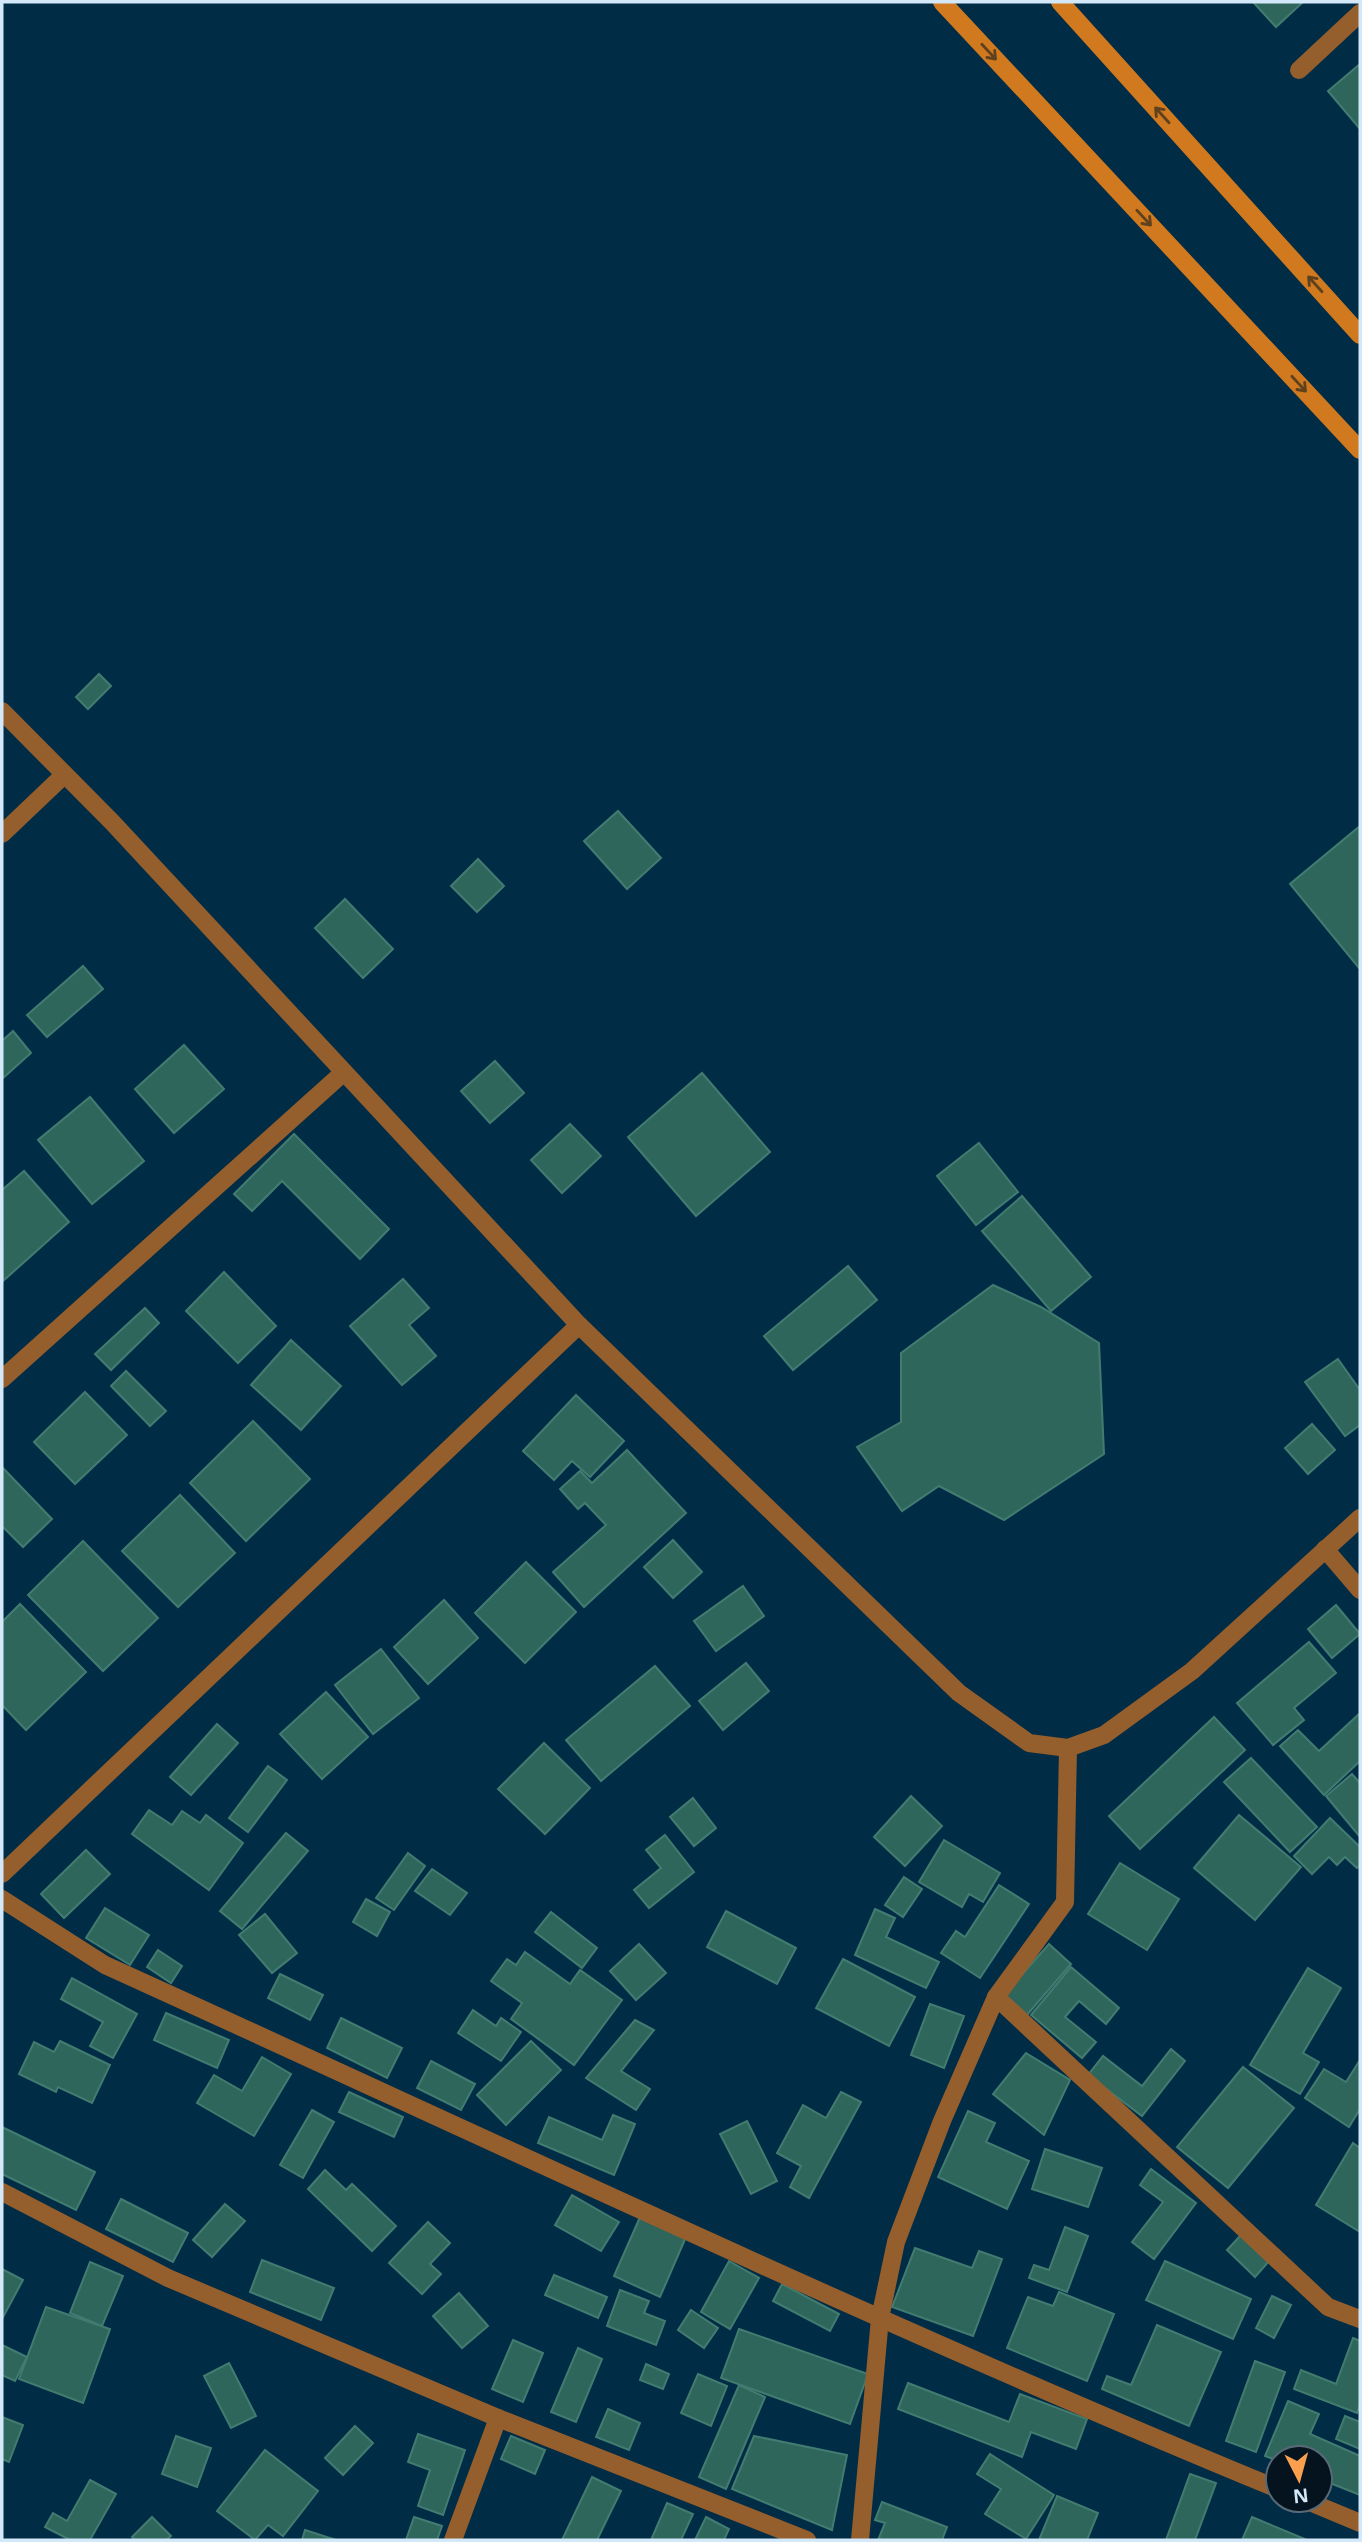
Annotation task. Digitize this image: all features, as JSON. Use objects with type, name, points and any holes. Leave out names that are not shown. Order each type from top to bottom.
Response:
[{"type":"main road","points":[[942,2],[1360,450]]},
{"type":"main road","points":[[1060,2],[1360,335]]},
{"type":"street","points":[[1299,70],[1360,13]]},
{"type":"street","points":[[2,710],[112,822],[579,1325],[959,1693],[1029,1743],[1068,1748],[1104,1735],[1192,1671],[1360,1518]]},
{"type":"street","points":[[2,834],[64,775]]},
{"type":"street","points":[[2,1379],[344,1072]]},
{"type":"street","points":[[2,1874],[579,1325]]},
{"type":"street","points":[[1325,1549],[1360,1591]]},
{"type":"street","points":[[860,2540],[880,2318],[896,2242],[942,2121],[996,1997],[1065,1902],[1068,1748]]},
{"type":"street","points":[[2,1899],[105,1965],[880,2318],[1115,2422],[1264,2483]]},
{"type":"street","points":[[996,1997],[1328,2307],[1360,2319]]},
{"type":"street","points":[[2,2192],[168,2278],[498,2418],[807,2540]]},
{"type":"street","points":[[453,2540],[498,2418]]},
{"type":"street","points":[[1334,2512],[1360,2523]]},
{"type":"building","points":[[1253,2],[1303,2],[1276,27]]},
{"type":"building","points":[[1360,64],[1360,129],[1328,91]]},
{"type":"building","points":[[99,674],[111,686],[88,709],[76,697]]},
{"type":"building","points":[[618,811],[661,858],[627,889],[584,841]]},
{"type":"building","points":[[1360,826],[1360,968],[1359,968],[1290,884]]},
{"type":"building","points":[[478,859],[504,886],[477,912],[451,886]]},
{"type":"building","points":[[345,899],[393,949],[363,978],[315,928]]},
{"type":"building","points":[[83,966],[103,989],[47,1037],[27,1015]]},
{"type":"building","points":[[13,1031],[31,1053],[2,1079],[2,1041]]},
{"type":"building","points":[[184,1045],[224,1089],[174,1133],[135,1089]]},
{"type":"building","points":[[495,1061],[524,1093],[490,1123],[461,1091]]},
{"type":"building","points":[[702,1073],[770,1152],[696,1216],[628,1137]]},
{"type":"building","points":[[90,1097],[144,1161],[92,1204],[38,1140]]},
{"type":"building","points":[[570,1124],[601,1156],[562,1193],[531,1160]]},
{"type":"building","points":[[294,1134],[389,1229],[360,1259],[282,1181],[252,1211],[234,1194]]},
{"type":"building","points":[[979,1143],[1018,1192],[976,1225],[937,1176]]},
{"type":"building","points":[[24,1171],[69,1222],[3,1281],[2,1190]]},
{"type":"building","points":[[1022,1196],[1091,1277],[1051,1311],[982,1231]]},
{"type":"building","points":[[848,1266],[877,1300],[793,1370],[764,1336]]},
{"type":"building","points":[[224,1272],[276,1326],[238,1363],[186,1311]]},
{"type":"building","points":[[403,1279],[429,1308],[409,1325],[436,1356],[402,1385],[350,1326]]},
{"type":"building","points":[[993,1285],[1041,1307],[1099,1343],[1104,1454],[1004,1520],[939,1486],[902,1511],[857,1447],[901,1422],[901,1353]]},
{"type":"building","points":[[145,1308],[159,1323],[111,1370],[95,1354]]},
{"type":"building","points":[[291,1340],[341,1386],[301,1430],[251,1385]]},
{"type":"building","points":[[1338,1359],[1360,1390],[1360,1425],[1345,1436],[1305,1382]]},
{"type":"building","points":[[126,1371],[166,1411],[150,1426],[111,1386]]},
{"type":"building","points":[[85,1392],[127,1435],[75,1484],[34,1442]]},
{"type":"building","points":[[576,1395],[624,1441],[590,1477],[572,1461],[554,1480],[523,1451]]},
{"type":"building","points":[[253,1421],[310,1479],[246,1541],[190,1483]]},
{"type":"building","points":[[1312,1424],[1335,1450],[1308,1474],[1285,1448]]},
{"type":"building","points":[[627,1450],[686,1513],[584,1607],[553,1572],[606,1525],[585,1503],[578,1509],[560,1489],[580,1471],[592,1483]]},
{"type":"building","points":[[2,1467],[52,1519],[23,1547],[2,1526]]},
{"type":"building","points":[[180,1495],[235,1553],[178,1607],[122,1551]]},
{"type":"building","points":[[673,1540],[702,1572],[673,1598],[644,1567]]},
{"type":"building","points":[[83,1541],[158,1618],[103,1671],[28,1595]]},
{"type":"building","points":[[526,1562],[576,1612],[525,1663],[475,1613]]},
{"type":"building","points":[[743,1586],[764,1616],[716,1651],[694,1621]]},
{"type":"building","points":[[444,1600],[478,1638],[428,1684],[394,1647]]},
{"type":"building","points":[[20,1604],[86,1672],[26,1730],[2,1705],[2,1622]]},
{"type":"building","points":[[1336,1605],[1360,1634],[1332,1658],[1308,1629]]},
{"type":"building","points":[[1309,1642],[1336,1673],[1294,1708],[1304,1720],[1273,1745],[1237,1703]]},
{"type":"building","points":[[381,1649],[419,1698],[373,1734],[335,1685]]},
{"type":"building","points":[[746,1663],[769,1691],[723,1730],[699,1701]]},
{"type":"building","points":[[655,1666],[690,1706],[601,1781],[566,1740]]},
{"type":"building","points":[[326,1692],[368,1737],[322,1779],[280,1734]]},
{"type":"building","points":[[1360,1713],[1360,1761],[1324,1795],[1280,1746],[1298,1730],[1319,1751]]},
{"type":"building","points":[[1214,1717],[1245,1750],[1140,1849],[1109,1816]]},
{"type":"building","points":[[217,1724],[238,1743],[191,1795],[170,1777]]},
{"type":"building","points":[[544,1743],[590,1788],[545,1834],[498,1789]]},
{"type":"building","points":[[1251,1758],[1317,1827],[1290,1852],[1224,1782]]},
{"type":"building","points":[[268,1766],[287,1780],[248,1832],[229,1818]]},
{"type":"building","points":[[1352,1774],[1360,1783],[1360,1837],[1326,1796]]},
{"type":"building","points":[[911,1796],[942,1826],[905,1866],[874,1837]]},
{"type":"building","points":[[693,1798],[716,1828],[694,1846],[670,1817]]},
{"type":"building","points":[[149,1810],[172,1825],[182,1811],[200,1823],[206,1815],[243,1843],[209,1890],[132,1834]]},
{"type":"building","points":[[1239,1815],[1301,1867],[1255,1920],[1194,1868]]},
{"type":"building","points":[[1330,1818],[1360,1847],[1360,1865],[1357,1868],[1345,1857],[1337,1865],[1329,1857],[1312,1874],[1294,1856]]},
{"type":"building","points":[[286,1833],[308,1851],[242,1929],[220,1911]]},
{"type":"building","points":[[665,1835],[694,1872],[649,1908],[634,1890],[661,1868],[646,1850]]},
{"type":"building","points":[[944,1840],[1000,1873],[983,1902],[969,1894],[962,1907],[919,1882]]},
{"type":"building","points":[[86,1850],[110,1874],[64,1918],[41,1894]]},
{"type":"building","points":[[408,1853],[425,1866],[394,1910],[376,1898]]},
{"type":"building","points":[[1120,1863],[1179,1899],[1147,1950],[1088,1914]]},
{"type":"building","points":[[432,1869],[467,1893],[450,1915],[415,1891]]},
{"type":"building","points":[[904,1877],[922,1889],[903,1917],[885,1905]]},
{"type":"building","points":[[999,1885],[1029,1904],[980,1978],[941,1953],[956,1931],[965,1937]]},
{"type":"building","points":[[366,1899],[390,1912],[377,1936],[353,1922]]},
{"type":"building","points":[[105,1908],[149,1935],[130,1965],[86,1938]]},
{"type":"building","points":[[875,1909],[895,1918],[886,1937],[939,1962],[926,1988],[855,1955]]},
{"type":"building","points":[[726,1911],[796,1948],[777,1984],[707,1947]]},
{"type":"building","points":[[551,1912],[597,1948],[582,1968],[535,1932]]},
{"type":"building","points":[[265,1914],[297,1953],[272,1973],[239,1935]]},
{"type":"building","points":[[639,1944],[666,1973],[636,2000],[610,1971]]},
{"type":"building","points":[[1049,1944],[1071,1964],[1027,2015],[1004,1995]]},
{"type":"building","points":[[158,1950],[182,1966],[171,1983],[147,1967]]},
{"type":"building","points":[[525,1952],[570,1984],[580,1970],[622,2000],[574,2065],[511,2019],[522,2003],[491,1981],[507,1959],[516,1965]]},
{"type":"building","points":[[843,1959],[915,1997],[889,2046],[816,2008]]},
{"type":"building","points":[[1071,1967],[1119,2008],[1106,2024],[1079,2001],[1065,2017],[1096,2042],[1082,2058],[1031,2015]]},
{"type":"building","points":[[1308,1968],[1341,1988],[1303,2053],[1319,2062],[1300,2094],[1250,2065]]},
{"type":"building","points":[[280,1974],[323,1995],[310,2020],[268,1998]]},
{"type":"building","points":[[72,1978],[137,2014],[113,2058],[90,2046],[103,2022],[61,1999]]},
{"type":"building","points":[[930,2004],[964,2016],[944,2068],[911,2055]]},
{"type":"building","points":[[473,2010],[496,2026],[501,2018],[521,2032],[501,2061],[458,2033]]},
{"type":"building","points":[[166,2013],[229,2040],[217,2068],[154,2040]]},
{"type":"building","points":[[341,2018],[402,2048],[387,2078],[327,2048]]},
{"type":"building","points":[[635,2020],[654,2030],[621,2071],[650,2089],[636,2110],[586,2078]]},
{"type":"building","points":[[60,2041],[110,2065],[92,2103],[58,2087],[56,2092],[19,2074],[34,2042],[54,2052]]},
{"type":"building","points":[[531,2041],[561,2070],[506,2125],[477,2095]]},
{"type":"building","points":[[1171,2049],[1185,2061],[1142,2116],[1088,2075],[1103,2056],[1142,2086]]},
{"type":"building","points":[[1026,2053],[1070,2080],[1044,2135],[993,2094]]},
{"type":"building","points":[[262,2057],[291,2074],[254,2136],[197,2103],[214,2075],[242,2091]]},
{"type":"building","points":[[1360,2060],[1360,2109],[1349,2127],[1305,2098],[1324,2069],[1346,2082]]},
{"type":"building","points":[[431,2061],[475,2084],[461,2110],[417,2088]]},
{"type":"building","points":[[1243,2067],[1294,2108],[1228,2188],[1177,2147]]},
{"type":"building","points":[[349,2092],[403,2117],[394,2137],[339,2112]]},
{"type":"building","points":[[841,2092],[861,2102],[809,2198],[790,2187],[801,2166],[777,2153],[803,2105],[826,2118]]},
{"type":"building","points":[[312,2110],[334,2122],[303,2178],[280,2165]]},
{"type":"building","points":[[968,2111],[995,2123],[986,2142],[1029,2161],[1007,2209],[938,2177]]},
{"type":"building","points":[[613,2115],[635,2124],[614,2175],[538,2143],[549,2117],[602,2140]]},
{"type":"building","points":[[747,2121],[777,2181],[751,2194],[720,2134]]},
{"type":"building","points":[[2,2127],[95,2172],[76,2210],[2,2174]]},
{"type":"building","points":[[1353,2143],[1360,2148],[1360,2232],[1316,2205]]},
{"type":"building","points":[[1045,2149],[1102,2168],[1088,2207],[1032,2189]]},
{"type":"building","points":[[1151,2169],[1196,2203],[1154,2259],[1132,2242],[1163,2202],[1140,2185]]},
{"type":"building","points":[[325,2170],[346,2190],[352,2184],[396,2226],[372,2251],[308,2189]]},
{"type":"building","points":[[572,2195],[619,2222],[601,2251],[555,2225]]},
{"type":"building","points":[[121,2199],[188,2233],[173,2262],[106,2229]]},
{"type":"building","points":[[225,2204],[245,2221],[212,2257],[193,2240]]},
{"type":"building","points":[[640,2217],[686,2237],[660,2297],[614,2276]]},
{"type":"building","points":[[428,2222],[450,2243],[430,2264],[441,2274],[422,2294],[389,2263]]},
{"type":"building","points":[[1065,2227],[1088,2236],[1067,2292],[1029,2278],[1034,2265],[1049,2270]]},
{"type":"building","points":[[1242,2234],[1270,2260],[1255,2277],[1227,2250]]},
{"type":"building","points":[[915,2248],[972,2268],[979,2251],[1002,2259],[973,2336],[892,2307]]},
{"type":"building","points":[[262,2260],[334,2288],[321,2320],[250,2292]]},
{"type":"building","points":[[729,2261],[759,2278],[730,2329],[701,2312]]},
{"type":"building","points":[[1165,2261],[1251,2299],[1233,2339],[1146,2300]]},
{"type":"building","points":[[90,2262],[123,2276],[102,2326],[70,2313]]},
{"type":"building","points":[[2,2269],[23,2280],[2,2319]]},
{"type":"building","points":[[554,2275],[607,2297],[598,2318],[545,2295]]},
{"type":"building","points":[[782,2284],[839,2314],[830,2331],[773,2301]]},
{"type":"building","points":[[620,2290],[649,2301],[644,2313],[665,2321],[656,2345],[607,2326]]},
{"type":"building","points":[[1059,2292],[1114,2314],[1087,2381],[1007,2348],[1028,2297],[1053,2306]]},
{"type":"building","points":[[459,2293],[488,2326],[462,2348],[433,2316]]},
{"type":"building","points":[[1272,2296],[1291,2305],[1274,2338],[1256,2328]]},
{"type":"building","points":[[46,2307],[110,2329],[83,2403],[19,2379]]},
{"type":"building","points":[[691,2310],[718,2328],[704,2348],[678,2330]]},
{"type":"building","points":[[1157,2325],[1221,2352],[1189,2426],[1102,2389],[1107,2376],[1131,2385]]},
{"type":"building","points":[[739,2329],[868,2374],[850,2424],[721,2378]]},
{"type":"building","points":[[1353,2338],[1360,2341],[1360,2405],[1357,2413],[1294,2389],[1301,2370],[1336,2384]]},
{"type":"building","points":[[513,2340],[543,2353],[523,2402],[492,2389]]},
{"type":"building","points":[[2,2345],[27,2357],[15,2381],[2,2375]]},
{"type":"building","points":[[578,2348],[602,2359],[576,2422],[551,2412]]},
{"type":"building","points":[[1255,2361],[1285,2372],[1256,2452],[1226,2441]]},
{"type":"building","points":[[229,2363],[256,2416],[231,2428],[204,2376]]},
{"type":"building","points":[[646,2364],[669,2374],[663,2389],[640,2380]]},
{"type":"building","points":[[698,2374],[727,2386],[711,2426],[681,2413]]},
{"type":"building","points":[[908,2383],[1009,2422],[1020,2394],[1087,2419],[1076,2449],[1031,2432],[1022,2457],[898,2409]]},
{"type":"building","points":[[739,2385],[765,2397],[726,2489],[699,2477]]},
{"type":"building","points":[[1288,2401],[1319,2414],[1310,2434],[1333,2444],[1270,2444]]},
{"type":"building","points":[[608,2409],[640,2423],[629,2450],[596,2437]]},
{"type":"building","points":[[1345,2416],[1360,2422],[1360,2449],[1336,2439]]},
{"type":"building","points":[[2,2417],[23,2425],[9,2462],[2,2459]]},
{"type":"building","points":[[355,2426],[373,2443],[343,2475],[325,2458]]},
{"type":"building","points":[[418,2434],[465,2450],[443,2515],[418,2506],[430,2470],[408,2462]]},
{"type":"building","points":[[176,2436],[211,2448],[197,2487],[162,2474]]},
{"type":"building","points":[[511,2436],[545,2450],[535,2474],[501,2459]]},
{"type":"building","points":[[754,2436],[847,2455],[832,2530],[732,2489]]},
{"type":"building","points":[[1334,2445],[1360,2456],[1360,2495],[1334,2485]]},
{"type":"building","points":[[265,2450],[318,2491],[283,2536],[268,2525],[255,2540],[217,2511]]},
{"type":"building","points":[[990,2454],[1054,2495],[1026,2539],[985,2514],[1001,2489],[977,2474]]},
{"type":"building","points":[[1190,2474],[1216,2483],[1195,2540],[1166,2540]]},
{"type":"building","points":[[592,2477],[621,2491],[597,2540],[562,2540]]},
{"type":"building","points":[[90,2480],[116,2494],[90,2540],[70,2540],[45,2527],[53,2513],[67,2521]]},
{"type":"building","points":[[1057,2496],[1098,2513],[1087,2540],[1039,2540]]},
{"type":"building","points":[[882,2502],[947,2527],[942,2540],[878,2540],[885,2523],[875,2520]]},
{"type":"building","points":[[667,2503],[693,2514],[681,2540],[651,2540]]},
{"type":"building","points":[[152,2517],[171,2536],[166,2540],[135,2540],[132,2537]]},
{"type":"building","points":[[414,2517],[442,2526],[437,2540],[406,2540]]},
{"type":"building","points":[[706,2517],[729,2529],[724,2540],[695,2540]]},
{"type":"building","points":[[1252,2517],[1307,2540],[1242,2540]]},
{"type":"building","points":[[305,2530],[336,2540],[302,2540]]}]
